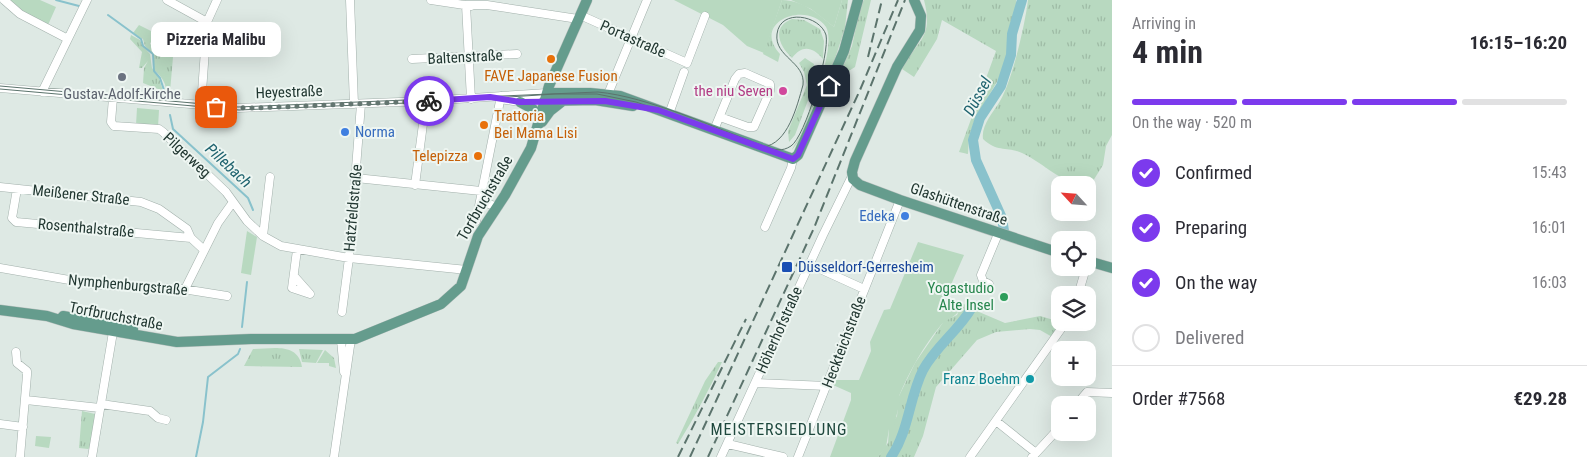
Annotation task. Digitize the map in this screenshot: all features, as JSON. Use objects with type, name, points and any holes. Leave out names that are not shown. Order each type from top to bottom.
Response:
[{"type":"main road","name":"Torfbruchstraße","points":[[0,308],[48,316],[73,324],[113,332],[177,342],[346,339],[372,333],[441,304],[459,289],[474,244],[524,163],[539,125],[545,97],[587,0]]},
{"type":"main road","points":[[852,0],[852,20]]},
{"type":"main road","points":[[794,159],[798,155],[835,73],[848,39],[858,0]]},
{"type":"main road","points":[[852,176],[855,161],[897,67],[920,30],[921,16],[914,0]]},
{"type":"main road","name":"Heyestraße","points":[[545,97],[608,94],[642,103],[794,159]]},
{"type":"main road","name":"Heyestraße","points":[[545,97],[564,100],[605,101],[658,110]]},
{"type":"main road","points":[[539,125],[550,111],[564,100]]},
{"type":"main road","points":[[520,102],[533,109],[539,125]]},
{"type":"main road","name":"Glashüttenstraße","points":[[852,176],[860,185],[900,200],[1051,250]]},
{"type":"main road","points":[[1096,264],[1112,268]]},
{"type":"main road","name":"Torfbruchstraße","points":[[48,316],[64,316],[114,324],[141,332],[209,340]]},
{"type":"main road","points":[[64,316],[74,321],[105,327],[113,332],[119,329],[141,332]]},
{"type":"street","points":[[4,0],[20,14],[68,39]]},
{"type":"street","points":[[42,92],[87,0]]},
{"type":"street","points":[[167,0],[207,22]]},
{"type":"street","points":[[201,106],[207,22],[217,0]]},
{"type":"street","name":"Hatzfeldstraße","points":[[342,312],[356,178],[357,104],[350,0]]},
{"type":"street","name":"Portastraße","points":[[430,0],[486,10],[506,10],[578,20],[631,38],[687,63],[706,16]]},
{"type":"street","points":[[506,10],[510,0]]},
{"type":"street","points":[[608,94],[647,0]]},
{"type":"street","points":[[466,5],[471,98]]},
{"type":"street","name":"Baltenstraße","points":[[412,59],[517,54]]},
{"type":"street","points":[[669,114],[684,72]]},
{"type":"street","points":[[714,130],[720,116],[738,74],[744,73],[770,84],[770,90],[754,127],[748,127],[720,116]]},
{"type":"street","name":"Heyestraße","points":[[0,88],[238,108],[490,97],[545,97]]},
{"type":"street","name":"Heyestraße","points":[[501,98],[520,102],[545,97]]},
{"type":"street","name":"Pilgerweg","points":[[113,98],[111,122],[114,126],[159,129],[226,192],[247,221],[263,236],[281,246],[349,258],[466,270]]},
{"type":"street","points":[[476,222],[501,98]]},
{"type":"street","points":[[415,185],[426,101]]},
{"type":"street","points":[[765,227],[794,159]]},
{"type":"street","name":"Höherhofstraße","points":[[721,457],[809,264],[852,176]]},
{"type":"street","points":[[263,236],[270,177]]},
{"type":"street","points":[[356,178],[481,191]]},
{"type":"street","name":"Meißener Straße","points":[[0,187],[141,202],[159,209],[187,229],[191,238],[204,250]]},
{"type":"street","name":"Rosenthalstraße","points":[[17,189],[12,218],[16,222],[191,238]]},
{"type":"street","name":"Heckteichstraße","points":[[798,457],[900,200]]},
{"type":"street","points":[[480,201],[498,207]]},
{"type":"street","points":[[185,289],[204,250],[232,202]]},
{"type":"street","points":[[989,284],[983,281],[981,274],[998,234]]},
{"type":"street","points":[[294,276],[297,250]]},
{"type":"street","points":[[809,264],[864,289]]},
{"type":"street","name":"Nymphenburgstraße","points":[[0,268],[106,286],[185,289],[227,296]]},
{"type":"street","points":[[970,457],[1060,331]]},
{"type":"street","points":[[92,457],[113,332]]},
{"type":"street","points":[[338,457],[345,379],[346,339]]},
{"type":"street","points":[[16,352],[18,363],[27,371],[20,457]]},
{"type":"street","points":[[756,382],[827,386]]},
{"type":"street","points":[[1084,396],[1087,392],[1112,393]]},
{"type":"street","points":[[26,400],[150,412],[158,418],[166,420]]},
{"type":"street","points":[[996,421],[1034,455],[1051,437]]},
{"type":"street","points":[[0,424],[23,427]]},
{"type":"street","points":[[728,444],[783,457]]},
{"type":"street","points":[[334,457],[338,445]]},
{"type":"green space","points":[[10,0],[40,0],[56,7],[48,25],[22,11]]},
{"type":"green space","points":[[674,0],[782,0],[764,53],[747,46],[723,25]]},
{"type":"green space","points":[[782,0],[797,2],[803,5],[834,27],[842,0],[848,0],[845,28],[830,74],[827,80],[823,80],[801,138],[792,150],[801,134],[821,80],[828,49],[828,36],[826,27],[818,19],[807,15],[785,18],[777,24],[772,32],[773,42],[780,54],[778,62],[763,54]]},
{"type":"green space","points":[[791,0],[842,0],[834,27],[811,9]]},
{"type":"green space","points":[[864,0],[871,0],[855,67],[841,76],[831,94],[852,46],[860,7]]},
{"type":"green space","points":[[924,0],[1016,0],[1017,8],[1008,31],[1007,57],[1001,75],[975,119],[969,137],[968,154],[959,152],[996,51],[942,20],[937,39],[914,77],[902,69],[925,31],[927,13]]},
{"type":"green space","points":[[1028,0],[1112,0],[1112,135],[1106,146],[1103,165],[1096,176],[1058,176],[1022,153],[998,148],[983,139],[986,124],[1005,92],[1024,24]]},
{"type":"green space","points":[[792,19],[804,20],[820,29],[824,41],[823,59],[815,52],[807,49],[803,49],[792,58],[787,53],[779,37],[779,32],[785,22]]},
{"type":"green space","points":[[139,25],[155,33],[150,44],[158,49],[155,55],[160,50],[173,57],[170,92],[166,92],[164,82],[154,70],[153,54],[145,46],[143,39],[133,33]]},
{"type":"green space","points":[[131,35],[140,40],[150,54],[152,68],[159,78],[163,91],[143,83],[144,68],[148,61],[142,68],[139,68],[142,52],[130,39]]},
{"type":"green space","points":[[805,58],[814,64],[813,74],[810,74],[809,77],[818,81],[816,88],[813,87],[795,135],[789,142],[788,131],[807,85],[804,72],[799,63]]},
{"type":"green space","points":[[137,108],[159,110],[158,127],[136,125]]},
{"type":"green space","points":[[247,231],[257,237],[251,275],[241,273]]},
{"type":"green space","points":[[918,242],[964,255],[940,310],[959,311],[941,325],[912,368],[899,396],[901,397],[893,430],[889,429],[886,447],[878,457],[830,457],[851,400],[851,393],[833,385],[834,380],[859,380],[871,351],[870,342],[884,310],[890,309]]},
{"type":"green space","points":[[962,303],[971,308],[924,368],[896,447],[890,457],[878,457],[888,443],[889,429],[897,416],[899,396],[915,363],[944,321],[957,315]]},
{"type":"green space","points":[[972,309],[1005,323],[1040,316],[1051,319],[1051,331],[1059,331],[1054,338],[1040,330],[1030,329],[996,332],[977,340],[936,387],[923,436],[914,457],[892,457],[902,438],[916,387],[926,367]]},
{"type":"green space","points":[[276,348],[290,350],[300,359],[302,367],[244,366],[253,349]]},
{"type":"green space","points":[[299,349],[323,350],[316,363],[302,362]]},
{"type":"green space","points":[[325,350],[334,358],[336,368],[329,366],[329,363],[317,363]]},
{"type":"green space","points":[[718,362],[722,362],[707,393],[678,444],[676,443],[705,381]]},
{"type":"green space","points":[[82,411],[95,414],[91,447],[88,449],[79,448]]},
{"type":"green space","points":[[36,436],[51,437],[49,448],[35,446]]},
{"type":"waterway","name":"Pillebach","points":[[56,0],[79,6]]},
{"type":"waterway","name":"Düssel","points":[[1004,231],[1002,218],[976,160],[973,140],[980,118],[1001,86],[1011,55],[1012,34],[1022,0]]},
{"type":"waterway","name":"Pillebach","points":[[108,15],[141,39],[143,46],[153,54],[154,71],[160,78],[166,96]]},
{"type":"waterway","name":"Pillebach","points":[[170,115],[173,129],[248,198],[253,210]]},
{"type":"waterway","name":"Pillebach","points":[[242,327],[247,282]]},
{"type":"waterway","name":"Düssel","points":[[891,457],[902,436],[923,370],[934,353],[971,309]]},
{"type":"waterway","name":"Pillebach","points":[[196,457],[203,422],[208,377],[238,354],[240,349]]},
{"type":"tram line","points":[[0,86],[238,107],[598,92],[639,100],[703,122],[764,146],[765,146],[768,147],[772,149],[781,150],[791,146],[797,139],[809,112],[824,59],[826,35],[816,23],[800,17],[785,20],[780,26],[777,42],[800,71],[803,77],[803,85],[794,113],[785,132],[772,144],[763,147],[636,102],[597,94],[555,94],[431,102],[239,110],[0,89]]},
{"type":"railway","points":[[868,57],[882,0]]},
{"type":"railway","points":[[690,457],[860,90],[898,0]]},
{"type":"railway","points":[[708,457],[814,228],[905,0]]},
{"type":"railway","points":[[678,457],[746,319]]},
{"type":"way so far","points":[[216,107],[254,108],[429,101]]},
{"type":"place","name":"FAVE Japanese Fusion","points":[[551,59]]},
{"type":"place","name":"Gustav-Adolf-Kirche","points":[[122,77]]},
{"type":"place","name":"the niu Seven","points":[[783,91]]},
{"type":"place","name":"Pizzeria Malibu","points":[[216,107]]},
{"type":"place","name":"Trattoria Bei Mama Lisi","points":[[484,125]]},
{"type":"place","name":"Norma","points":[[345,132]]},
{"type":"place","name":"Telepizza","points":[[478,156]]},
{"type":"place","name":"Edeka","points":[[905,216]]},
{"type":"place","name":"Düsseldorf-Gerresheim","points":[[787,267]]},
{"type":"place","name":"Yogastudio Alte Insel","points":[[1004,297]]},
{"type":"place","name":"Franz Boehm","points":[[1030,379]]},
{"type":"district","name":"MEISTERSIEDLUNG","points":[[779,429]]},
{"type":"route","points":[[429,101],[490,97],[520,102],[605,101],[658,110],[793,159],[798,155],[829,86]]}]
